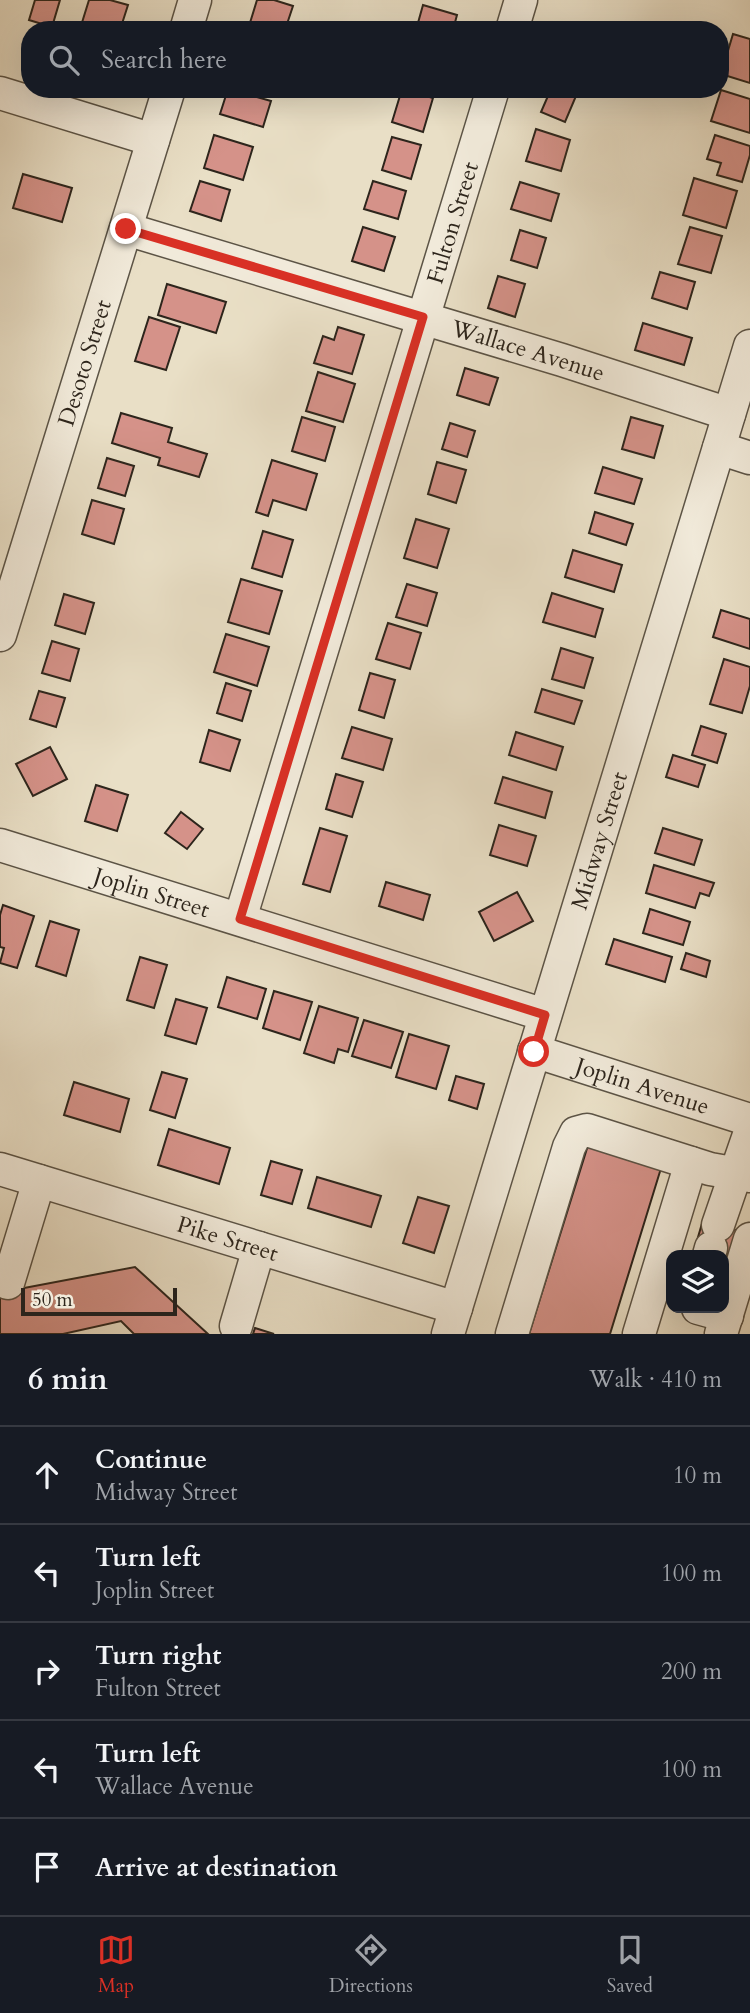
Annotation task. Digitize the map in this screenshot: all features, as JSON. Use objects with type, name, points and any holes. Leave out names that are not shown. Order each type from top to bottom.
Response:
[{"type":"street","points":[[189,21],[195,0]]},
{"type":"street","points":[[515,21],[521,0]]},
{"type":"street","points":[[0,93],[153,140]]},
{"type":"street","name":"Desoto Street","points":[[0,635],[166,98]]},
{"type":"street","name":"Fulton Street","points":[[240,919],[490,98]]},
{"type":"street","name":"Wallace Avenue","points":[[126,229],[423,317],[729,414]]},
{"type":"street","name":"Midway Street","points":[[452,1321],[750,346]]},
{"type":"street","points":[[719,448],[750,458]]},
{"type":"street","name":"Joplin Street","points":[[0,845],[545,1015]]},
{"type":"street","name":"Joplin Avenue","points":[[534,1052],[750,1120]]},
{"type":"street","points":[[512,1334],[569,1147],[576,1133],[587,1130],[691,1163],[743,1174]]},
{"type":"street","points":[[713,1243],[743,1174],[750,1132]]},
{"type":"street","points":[[639,1334],[662,1297],[691,1163]]},
{"type":"street","name":"Pike Street","points":[[0,1169],[259,1248],[452,1321]]},
{"type":"street","points":[[8,1283],[40,1181]]},
{"type":"street","points":[[715,1319],[750,1239]]},
{"type":"street","points":[[236,1326],[259,1248]]},
{"type":"building","points":[[35,0],[60,0],[54,21],[29,20]]},
{"type":"building","points":[[89,0],[110,0],[128,5],[123,21],[82,21]]},
{"type":"building","points":[[257,0],[274,0],[293,6],[288,21],[251,21]]},
{"type":"building","points":[[423,5],[457,15],[455,21],[419,21]]},
{"type":"building","points":[[733,34],[750,39],[750,83],[729,76],[729,47]]},
{"type":"building","points":[[729,92],[750,99],[750,133],[711,121],[718,98],[729,98]]},
{"type":"building","points":[[225,98],[260,98],[271,101],[263,127],[220,114]]},
{"type":"building","points":[[399,98],[433,98],[423,132],[392,122]]},
{"type":"building","points":[[547,98],[575,98],[565,122],[541,112]]},
{"type":"building","points":[[536,129],[570,140],[561,171],[526,161]]},
{"type":"building","points":[[214,135],[253,147],[243,180],[204,168]]},
{"type":"building","points":[[715,135],[750,146],[742,182],[717,175],[721,163],[707,159]]},
{"type":"building","points":[[392,137],[421,145],[411,179],[382,170]]},
{"type":"building","points":[[23,174],[72,188],[62,222],[13,208]]},
{"type":"building","points":[[694,178],[737,191],[726,228],[683,215]]},
{"type":"building","points":[[200,181],[230,190],[221,221],[190,211]]},
{"type":"building","points":[[373,181],[406,191],[398,219],[364,209]]},
{"type":"building","points":[[520,182],[559,194],[551,221],[511,209]]},
{"type":"building","points":[[363,227],[395,237],[384,271],[352,261]]},
{"type":"building","points":[[690,227],[722,236],[711,273],[678,264]]},
{"type":"building","points":[[520,230],[546,238],[537,268],[511,260]]},
{"type":"building","points":[[660,272],[695,282],[687,309],[652,298]]},
{"type":"building","points":[[498,276],[525,284],[515,317],[488,308]]},
{"type":"building","points":[[167,284],[226,302],[216,333],[158,315]]},
{"type":"building","points":[[149,317],[180,327],[166,370],[135,361]]},
{"type":"building","points":[[643,323],[692,338],[684,365],[635,350]]},
{"type":"building","points":[[338,327],[364,335],[352,374],[314,363],[323,336],[334,340]]},
{"type":"building","points":[[465,368],[498,378],[489,405],[457,395]]},
{"type":"building","points":[[318,372],[355,384],[343,422],[306,411]]},
{"type":"building","points":[[121,413],[172,428],[168,442],[207,454],[199,477],[158,465],[160,458],[112,443]]},
{"type":"building","points":[[302,417],[335,427],[325,461],[292,451]]},
{"type":"building","points":[[631,417],[663,426],[654,458],[622,449]]},
{"type":"building","points":[[450,423],[475,431],[467,457],[442,449]]},
{"type":"building","points":[[107,458],[134,466],[125,496],[98,488]]},
{"type":"building","points":[[272,460],[317,474],[306,510],[273,500],[268,516],[256,512]]},
{"type":"building","points":[[437,462],[466,470],[456,503],[428,494]]},
{"type":"building","points":[[603,467],[642,479],[634,504],[595,493]]},
{"type":"building","points":[[92,500],[124,509],[114,544],[82,534]]},
{"type":"building","points":[[595,512],[633,524],[626,545],[589,533]]},
{"type":"building","points":[[416,519],[449,529],[437,568],[404,558]]},
{"type":"building","points":[[263,531],[293,540],[282,577],[252,568]]},
{"type":"building","points":[[573,550],[622,565],[614,592],[565,577]]},
{"type":"building","points":[[241,579],[282,591],[269,634],[228,622]]},
{"type":"building","points":[[407,584],[437,593],[427,626],[396,617]]},
{"type":"building","points":[[552,593],[603,609],[595,637],[543,622]]},
{"type":"building","points":[[64,594],[94,603],[85,634],[55,625]]},
{"type":"building","points":[[721,610],[750,619],[750,649],[713,637]]},
{"type":"building","points":[[388,623],[421,633],[410,669],[376,659]]},
{"type":"building","points":[[226,634],[269,647],[257,686],[214,672]]},
{"type":"building","points":[[52,641],[79,649],[70,681],[42,673]]},
{"type":"building","points":[[561,648],[593,658],[584,688],[552,679]]},
{"type":"building","points":[[724,659],[750,667],[750,686],[742,713],[710,704]]},
{"type":"building","points":[[370,673],[395,680],[384,718],[359,710]]},
{"type":"building","points":[[226,683],[251,691],[242,721],[217,713]]},
{"type":"building","points":[[542,689],[582,701],[574,724],[535,712]]},
{"type":"building","points":[[39,691],[65,698],[56,727],[30,719]]},
{"type":"building","points":[[701,726],[726,734],[717,763],[692,755]]},
{"type":"building","points":[[352,727],[392,739],[383,770],[342,758]]},
{"type":"building","points":[[209,730],[240,740],[230,771],[200,762]]},
{"type":"building","points":[[516,732],[563,747],[556,770],[509,755]]},
{"type":"building","points":[[50,747],[67,779],[33,796],[16,764]]},
{"type":"building","points":[[673,755],[705,765],[698,787],[666,777]]},
{"type":"building","points":[[336,774],[363,782],[352,817],[326,809]]},
{"type":"building","points":[[503,777],[552,792],[545,818],[495,803]]},
{"type":"building","points":[[96,785],[128,795],[117,831],[85,821]]},
{"type":"building","points":[[181,812],[203,829],[187,849],[165,833]]},
{"type":"building","points":[[499,825],[536,836],[527,866],[490,855]]},
{"type":"building","points":[[320,828],[347,836],[330,892],[303,884]]},
{"type":"building","points":[[663,828],[702,840],[694,865],[655,853]]},
{"type":"building","points":[[654,865],[714,883],[709,896],[700,893],[695,908],[646,893]]},
{"type":"building","points":[[386,882],[430,895],[423,920],[379,906]]},
{"type":"building","points":[[517,892],[533,921],[494,941],[479,912]]},
{"type":"building","points":[[3,905],[34,916],[17,968],[0,963],[4,948],[0,947],[0,915]]},
{"type":"building","points":[[650,909],[690,922],[683,945],[643,933]]},
{"type":"building","points":[[50,921],[79,930],[66,976],[36,966]]},
{"type":"building","points":[[614,939],[672,957],[665,982],[606,964]]},
{"type":"building","points":[[686,953],[710,961],[706,977],[681,969]]},
{"type":"building","points":[[140,957],[167,965],[154,1008],[127,1000]]},
{"type":"building","points":[[227,977],[266,989],[257,1019],[218,1007]]},
{"type":"building","points":[[274,991],[312,1002],[300,1040],[263,1028]]},
{"type":"building","points":[[176,999],[207,1008],[196,1044],[165,1035]]},
{"type":"building","points":[[319,1006],[358,1018],[348,1052],[338,1049],[334,1063],[304,1053]]},
{"type":"building","points":[[364,1020],[403,1032],[391,1068],[352,1056]]},
{"type":"building","points":[[409,1034],[449,1046],[436,1089],[396,1077]]},
{"type":"building","points":[[162,1072],[187,1079],[175,1118],[150,1110]]},
{"type":"building","points":[[456,1076],[484,1084],[477,1109],[449,1100]]},
{"type":"building","points":[[74,1082],[129,1099],[120,1132],[64,1115]]},
{"type":"building","points":[[169,1129],[230,1148],[219,1184],[158,1165]]},
{"type":"building","points":[[589,1142],[662,1165],[610,1334],[529,1334]]},
{"type":"building","points":[[271,1161],[302,1170],[292,1204],[261,1195]]},
{"type":"building","points":[[317,1177],[381,1196],[371,1227],[308,1208]]},
{"type":"building","points":[[418,1197],[449,1206],[434,1253],[403,1243]]},
{"type":"building","points":[[703,1220],[742,1232],[735,1256],[729,1254],[729,1250],[716,1250],[696,1244]]},
{"type":"building","points":[[0,1251],[9,1254],[3,1292],[135,1267],[208,1334],[134,1334],[121,1321],[63,1334],[0,1334]]},
{"type":"building","points":[[255,1328],[274,1334],[253,1334]]},
{"type":"route","points":[[126,229],[423,317],[240,919],[545,1015],[534,1052]]}]
